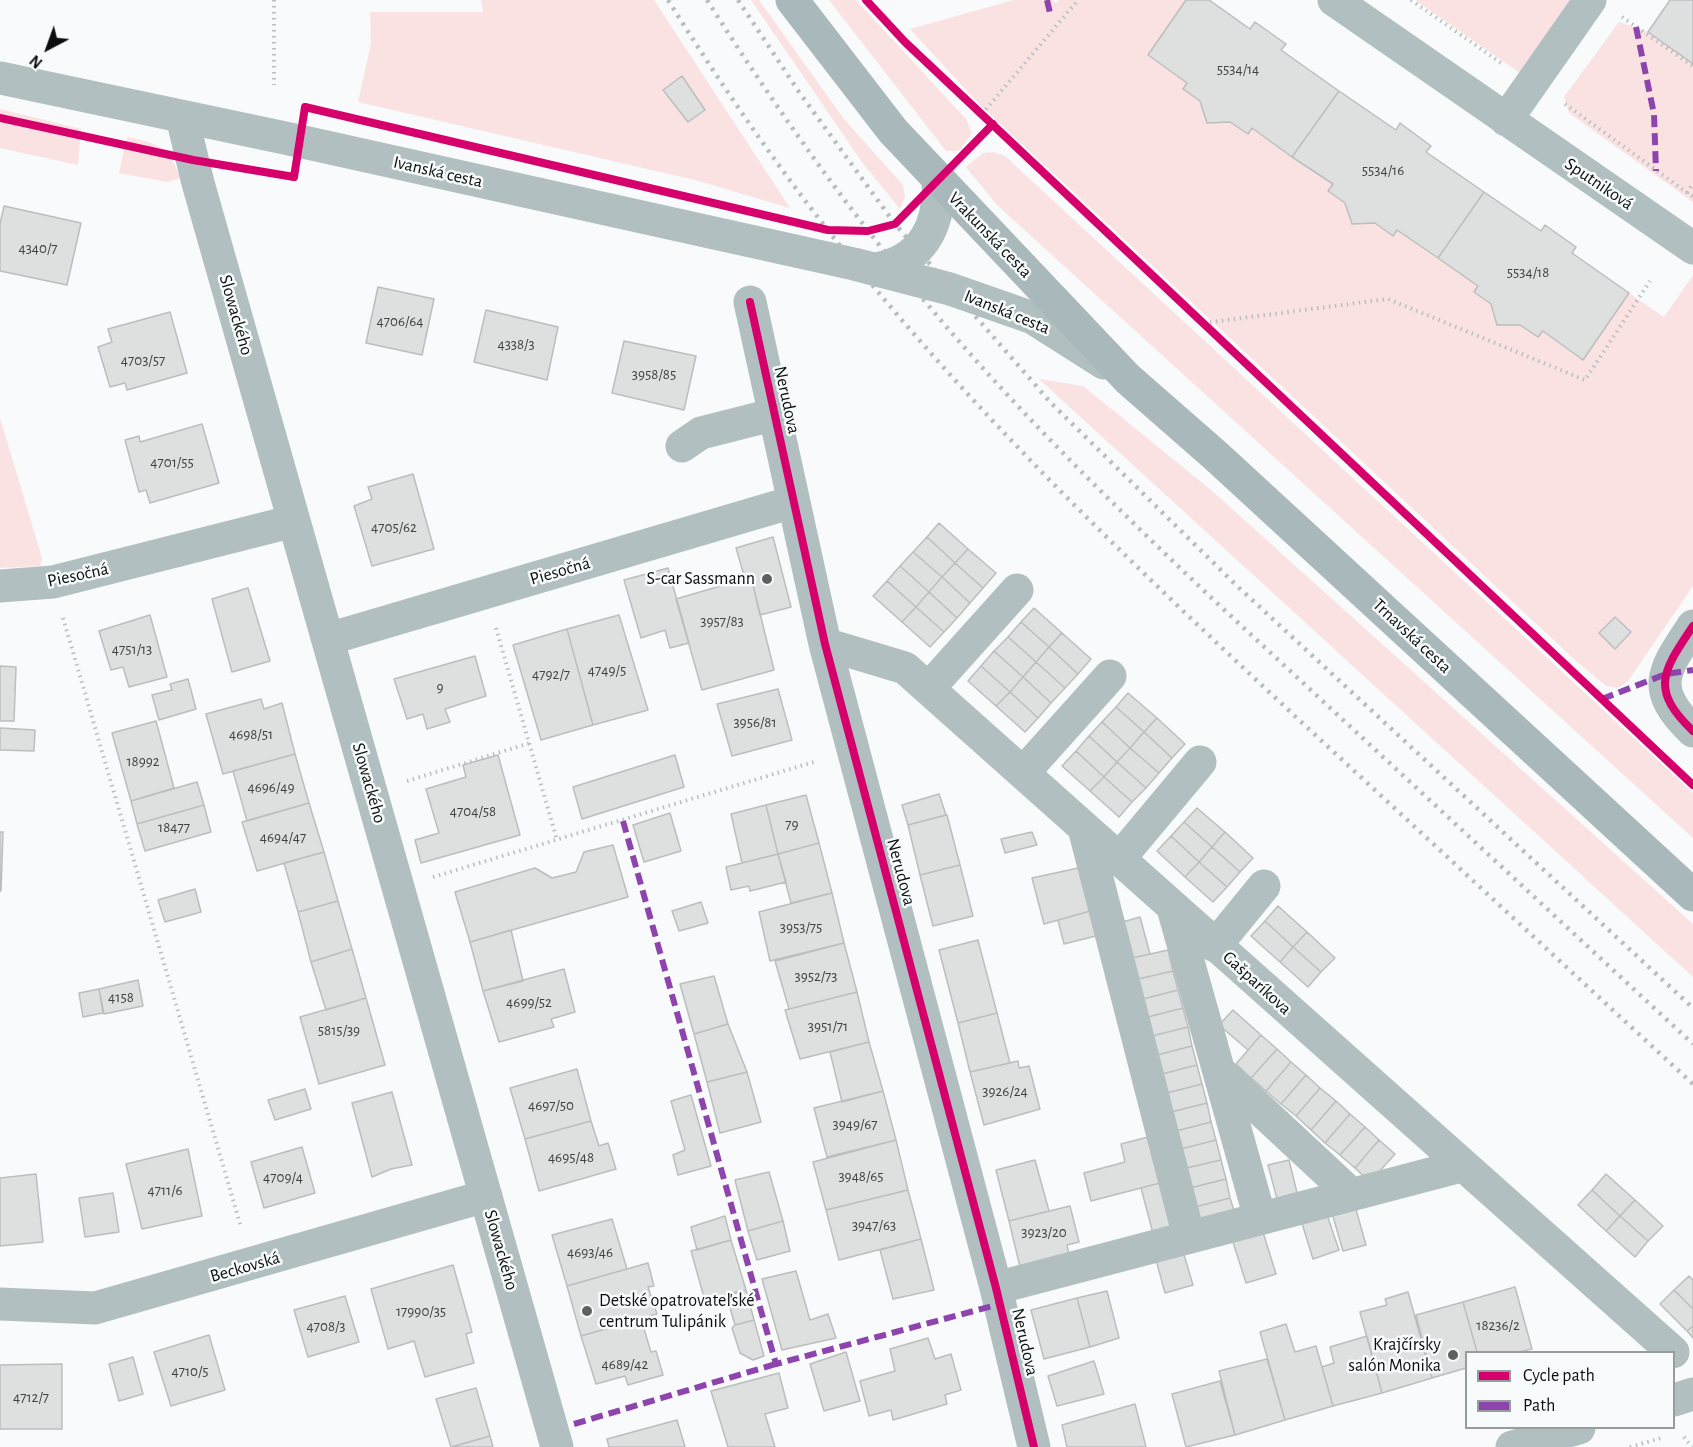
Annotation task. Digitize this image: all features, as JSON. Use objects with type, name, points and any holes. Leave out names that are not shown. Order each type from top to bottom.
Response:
[{"type":"main road","name":"Vrakunská cesta","points":[[792,0],[858,88],[938,179],[1128,379]]},
{"type":"main road","name":"Trnavská cesta","points":[[1128,379],[1216,456],[1693,895]]},
{"type":"street","name":"Sputniková","points":[[1334,0],[1693,248]]},
{"type":"street","points":[[1506,120],[1530,86],[1603,6]]},
{"type":"street","name":"Ivanská cesta","points":[[0,78],[876,269],[950,289],[1033,318],[1128,379]]},
{"type":"street","name":"Slowackého","points":[[182,117],[198,183],[558,1447]]},
{"type":"street","points":[[876,269],[896,266],[917,249],[928,235],[936,218],[939,198],[938,179]]},
{"type":"street","name":"Nerudova","points":[[750,302],[825,644],[996,1288],[1034,1447]]},
{"type":"street","points":[[682,446],[701,433],[776,414]]},
{"type":"street","name":"Piesočná","points":[[328,639],[793,502]]},
{"type":"street","name":"Piesočná","points":[[0,586],[53,582],[294,521]]},
{"type":"street","points":[[929,688],[1017,590]]},
{"type":"street","points":[[1693,627],[1672,657],[1665,683],[1669,703],[1693,731]]},
{"type":"street","name":"Gašparíkova","points":[[825,644],[905,668],[929,688],[1461,1166],[1671,1351]]},
{"type":"street","points":[[1023,773],[1110,676]]},
{"type":"street","points":[[1119,859],[1200,762]]},
{"type":"street","points":[[1084,828],[1189,1237]]},
{"type":"street","points":[[1215,946],[1264,886]]},
{"type":"street","points":[[1173,908],[1260,1218]]},
{"type":"street","points":[[1219,1071],[1351,1194]]},
{"type":"street","points":[[996,1288],[1461,1166]]},
{"type":"street","name":"Beckovská","points":[[0,1304],[95,1308],[252,1265],[486,1196]]},
{"type":"street","name":"Gašparíkova","points":[[1675,1355],[1693,1370]]},
{"type":"street","points":[[1675,1400],[1693,1394]]},
{"type":"street","points":[[1512,1447],[1575,1429]]},
{"type":"path","points":[[273,0],[274,85]]},
{"type":"path","points":[[982,114],[1078,0]]},
{"type":"path","points":[[1412,0],[1516,73],[1530,86],[1557,98],[1693,197]]},
{"type":"path","points":[[1603,6],[1693,66]]},
{"type":"path","points":[[1204,323],[1388,299],[1585,380],[1650,281]]},
{"type":"path","points":[[53,582],[252,1265]]},
{"type":"path","points":[[485,593],[557,840]]},
{"type":"path","points":[[371,791],[530,743]]},
{"type":"path","points":[[398,888],[854,751]]},
{"type":"path","points":[[1630,1447],[1670,1435]]},
{"type":"shaded area","points":[[481,0],[654,0],[790,208],[695,180],[358,102],[371,44],[370,12],[483,12]]},
{"type":"shaded area","points":[[751,0],[759,0],[844,119],[903,185],[905,197],[900,209],[862,162]]},
{"type":"shaded area","points":[[829,0],[856,0],[966,119],[972,133],[959,151],[946,151]]},
{"type":"shaded area","points":[[1014,0],[1053,0],[1056,3],[1059,0],[1186,0],[1148,56],[1583,359],[1629,293],[1664,317],[1693,275],[1693,586],[1628,681],[1618,688],[1606,686],[1575,660],[978,103],[910,29]]},
{"type":"shaded area","points":[[1415,0],[1570,0],[1520,73]]},
{"type":"shaded area","points":[[1619,22],[1648,32],[1693,64],[1693,202],[1569,113],[1564,97]]},
{"type":"shaded area","points":[[0,109],[81,129],[78,165],[0,148]]},
{"type":"shaded area","points":[[127,137],[155,144],[161,148],[172,159],[180,178],[168,182],[119,173]]},
{"type":"shaded area","points":[[994,152],[1005,156],[1693,793],[1693,838],[997,205],[966,167],[983,153]]},
{"type":"shaded area","points":[[1039,379],[1083,386],[1211,490],[1693,924],[1693,977]]},
{"type":"shaded area","points":[[0,418],[42,558],[40,566],[0,568]]},
{"type":"building","points":[[1186,0],[1209,0],[1250,29],[1255,22],[1286,44],[1281,50],[1339,91],[1292,157],[1252,128],[1248,134],[1230,122],[1207,123],[1200,101],[1183,89],[1187,83],[1148,55]]},
{"type":"building","points":[[1670,0],[1693,0],[1693,64],[1648,32]]},
{"type":"building","points":[[682,76],[705,110],[688,122],[663,90]]},
{"type":"building","points":[[1339,91],[1396,130],[1400,123],[1431,146],[1426,152],[1484,192],[1438,258],[1397,230],[1393,236],[1375,223],[1352,224],[1345,203],[1328,191],[1333,184],[1292,157]]},
{"type":"building","points":[[1484,192],[1541,231],[1545,225],[1576,247],[1572,253],[1629,293],[1583,360],[1543,331],[1538,337],[1520,325],[1497,325],[1491,304],[1474,292],[1478,286],[1438,258]]},
{"type":"building","points":[[4,206],[81,223],[67,285],[0,271],[0,224]]},
{"type":"building","points":[[378,287],[434,299],[422,355],[366,343]]},
{"type":"building","points":[[486,310],[558,327],[547,380],[474,362]]},
{"type":"building","points":[[170,312],[187,373],[127,390],[125,383],[110,387],[98,347],[112,342],[108,329]]},
{"type":"building","points":[[624,341],[696,356],[684,410],[612,393]]},
{"type":"building","points":[[202,424],[219,483],[150,503],[146,490],[139,492],[125,440],[139,436],[140,442]]},
{"type":"building","points":[[413,474],[434,549],[372,566],[354,506],[372,499],[368,487]]},
{"type":"building","points":[[939,523],[968,549],[955,563],[927,537]]},
{"type":"building","points":[[773,537],[791,607],[760,615],[751,577],[745,579],[736,548]]},
{"type":"building","points":[[927,537],[955,563],[942,577],[913,552]]},
{"type":"building","points":[[968,549],[996,573],[983,588],[955,563]]},
{"type":"building","points":[[913,552],[942,577],[929,592],[900,566]]},
{"type":"building","points":[[955,563],[983,588],[970,603],[942,577]]},
{"type":"building","points":[[900,566],[929,592],[916,607],[887,581]]},
{"type":"building","points":[[668,568],[689,643],[670,648],[665,630],[641,638],[624,580]]},
{"type":"building","points":[[751,577],[774,670],[702,690],[676,599]]},
{"type":"building","points":[[942,577],[970,603],[957,618],[929,592]]},
{"type":"building","points":[[887,581],[916,607],[902,622],[873,596]]},
{"type":"building","points":[[248,588],[270,661],[232,672],[212,599]]},
{"type":"building","points":[[929,592],[957,618],[944,632],[916,607]]},
{"type":"building","points":[[916,607],[944,632],[930,647],[902,622]]},
{"type":"building","points":[[1034,608],[1062,633],[1049,647],[1021,622]]},
{"type":"building","points":[[150,615],[167,677],[129,687],[123,667],[111,670],[99,631]]},
{"type":"building","points":[[619,615],[648,710],[593,725],[567,629]]},
{"type":"building","points":[[1615,617],[1631,632],[1615,649],[1599,633]]},
{"type":"building","points":[[1021,622],[1049,647],[1036,662],[1008,637]]},
{"type":"building","points":[[567,629],[593,725],[541,740],[513,645]]},
{"type":"building","points":[[1062,633],[1091,659],[1078,674],[1049,647]]},
{"type":"building","points":[[1008,637],[1036,662],[1023,677],[994,651]]},
{"type":"building","points":[[1049,647],[1078,674],[1065,688],[1036,662]]},
{"type":"building","points":[[994,651],[1023,677],[1010,692],[981,666]]},
{"type":"building","points":[[475,656],[486,696],[445,709],[450,722],[427,729],[423,714],[407,719],[394,679]]},
{"type":"building","points":[[1036,662],[1065,688],[1051,703],[1023,677]]},
{"type":"building","points":[[0,666],[16,667],[14,721],[0,721]]},
{"type":"building","points":[[981,666],[1010,692],[996,706],[968,681]]},
{"type":"building","points":[[1023,677],[1051,703],[1038,718],[1010,692]]},
{"type":"building","points":[[188,679],[196,709],[159,720],[152,695],[172,690],[170,684]]},
{"type":"building","points":[[778,689],[792,740],[732,756],[717,704]]},
{"type":"building","points":[[1010,692],[1038,718],[1025,732],[996,706]]},
{"type":"building","points":[[1128,693],[1157,718],[1144,732],[1116,707]]},
{"type":"building","points":[[261,699],[264,709],[282,703],[295,754],[223,774],[206,714]]},
{"type":"building","points":[[1116,707],[1144,732],[1130,748],[1102,722]]},
{"type":"building","points":[[1157,718],[1185,744],[1172,758],[1144,732]]},
{"type":"building","points":[[156,721],[174,788],[131,801],[112,733]]},
{"type":"building","points":[[1102,722],[1130,748],[1117,762],[1089,736]]},
{"type":"building","points":[[0,728],[35,730],[34,751],[0,750]]},
{"type":"building","points":[[1144,732],[1172,758],[1159,773],[1130,748]]},
{"type":"building","points":[[1089,736],[1117,762],[1104,777],[1076,751]]},
{"type":"building","points":[[1130,748],[1159,773],[1146,788],[1117,762]]},
{"type":"building","points":[[1076,751],[1104,777],[1090,791],[1062,766]]},
{"type":"building","points":[[295,754],[309,803],[247,821],[233,771]]},
{"type":"building","points":[[498,755],[520,835],[421,863],[415,840],[439,833],[426,789],[466,777],[463,765]]},
{"type":"building","points":[[675,755],[684,787],[582,819],[573,787]]},
{"type":"building","points":[[1117,762],[1146,788],[1132,802],[1104,777]]},
{"type":"building","points":[[1104,777],[1132,802],[1119,817],[1090,791]]},
{"type":"building","points":[[197,782],[204,805],[137,824],[131,801]]},
{"type":"building","points":[[939,794],[946,815],[908,825],[902,805]]},
{"type":"building","points":[[806,795],[819,843],[778,854],[766,805]]},
{"type":"building","points":[[309,803],[324,852],[257,871],[242,822]]},
{"type":"building","points":[[204,805],[211,832],[145,851],[137,824]]},
{"type":"building","points":[[766,805],[778,854],[742,863],[731,814]]},
{"type":"building","points":[[1197,808],[1225,832],[1212,847],[1184,822]]},
{"type":"building","points":[[670,813],[681,851],[644,862],[633,825]]},
{"type":"building","points":[[947,815],[960,865],[920,875],[908,825]]},
{"type":"building","points":[[1184,822],[1212,847],[1199,862],[1171,836]]},
{"type":"building","points":[[0,832],[3,832],[1,891],[0,891]]},
{"type":"building","points":[[1032,832],[1037,845],[1005,853],[1001,839]]},
{"type":"building","points":[[1225,832],[1253,858],[1240,872],[1212,847]]},
{"type":"building","points":[[1171,836],[1199,862],[1185,877],[1157,851]]},
{"type":"building","points":[[819,843],[832,893],[791,903],[778,854]]},
{"type":"building","points":[[613,845],[628,897],[470,942],[455,892],[535,868],[552,878],[576,872],[584,852]]},
{"type":"building","points":[[1212,847],[1240,872],[1227,887],[1199,862]]},
{"type":"building","points":[[324,852],[338,901],[298,912],[284,863]]},
{"type":"building","points":[[778,854],[786,882],[750,891],[749,886],[731,890],[726,867]]},
{"type":"building","points":[[1199,862],[1227,887],[1213,902],[1185,877]]},
{"type":"building","points":[[960,865],[973,916],[933,926],[920,875]]},
{"type":"building","points":[[1083,867],[1094,910],[1044,924],[1032,878]]},
{"type":"building","points":[[195,889],[201,912],[165,922],[158,900]]},
{"type":"building","points":[[832,893],[844,943],[770,961],[759,912]]},
{"type":"building","points":[[338,901],[352,949],[311,962],[298,912]]},
{"type":"building","points":[[701,902],[708,923],[679,931],[672,911]]},
{"type":"building","points":[[1278,906],[1307,932],[1293,947],[1265,921]]},
{"type":"building","points":[[1094,910],[1100,935],[1064,944],[1058,920]]},
{"type":"building","points":[[1140,917],[1150,954],[1128,959],[1119,923]]},
{"type":"building","points":[[1265,921],[1293,947],[1280,962],[1251,936]]},
{"type":"building","points":[[511,930],[523,981],[483,991],[470,942]]},
{"type":"building","points":[[1307,932],[1335,958],[1321,972],[1293,947]]},
{"type":"building","points":[[978,940],[997,1013],[958,1023],[939,950]]},
{"type":"building","points":[[844,943],[857,992],[789,1009],[775,961]]},
{"type":"building","points":[[1293,947],[1321,972],[1308,987],[1280,962]]},
{"type":"building","points":[[352,949],[366,998],[326,1010],[311,962]]},
{"type":"building","points":[[1168,950],[1173,971],[1134,980],[1128,959]]},
{"type":"building","points":[[564,969],[575,1012],[551,1019],[554,1027],[499,1042],[483,991]]},
{"type":"building","points":[[1173,971],[1178,990],[1139,1000],[1134,980]]},
{"type":"building","points":[[714,976],[728,1024],[694,1034],[680,984]]},
{"type":"building","points":[[138,980],[143,1006],[104,1014],[99,989]]},
{"type":"building","points":[[99,989],[103,1013],[83,1017],[79,993]]},
{"type":"building","points":[[1178,990],[1183,1008],[1144,1018],[1139,1000]]},
{"type":"building","points":[[857,992],[869,1042],[800,1059],[785,1010]]},
{"type":"building","points":[[366,998],[385,1065],[319,1084],[300,1017]]},
{"type":"building","points":[[1183,1008],[1188,1027],[1148,1037],[1144,1018]]},
{"type":"building","points":[[1233,1010],[1261,1035],[1248,1050],[1219,1025]]},
{"type":"building","points":[[997,1013],[1010,1063],[970,1072],[958,1023]]},
{"type":"building","points":[[728,1024],[747,1072],[707,1082],[694,1034]]},
{"type":"building","points":[[1188,1027],[1192,1046],[1153,1056],[1148,1037]]},
{"type":"building","points":[[1261,1035],[1277,1049],[1251,1078],[1236,1064]]},
{"type":"building","points":[[869,1042],[883,1091],[842,1102],[830,1052]]},
{"type":"building","points":[[1192,1046],[1197,1065],[1158,1075],[1153,1056]]},
{"type":"building","points":[[1277,1049],[1291,1062],[1266,1091],[1251,1078]]},
{"type":"building","points":[[1018,1061],[1019,1068],[1029,1066],[1040,1109],[984,1125],[970,1072]]},
{"type":"building","points":[[1291,1062],[1306,1075],[1281,1104],[1266,1091]]},
{"type":"building","points":[[1197,1065],[1202,1084],[1163,1094],[1158,1075]]},
{"type":"building","points":[[577,1069],[591,1121],[525,1139],[510,1088]]},
{"type":"building","points":[[747,1072],[761,1122],[720,1133],[707,1082]]},
{"type":"building","points":[[1306,1075],[1320,1088],[1296,1116],[1281,1104]]},
{"type":"building","points":[[1202,1084],[1207,1103],[1167,1113],[1163,1094]]},
{"type":"building","points":[[1320,1088],[1336,1101],[1311,1130],[1296,1116]]},
{"type":"building","points":[[305,1089],[311,1109],[275,1120],[268,1100]]},
{"type":"building","points":[[883,1091],[896,1140],[827,1157],[814,1108]]},
{"type":"building","points":[[392,1092],[412,1165],[391,1169],[372,1177],[352,1103]]},
{"type":"building","points":[[691,1095],[711,1166],[678,1175],[673,1155],[685,1150],[671,1101]]},
{"type":"building","points":[[1336,1101],[1350,1114],[1325,1143],[1311,1130]]},
{"type":"building","points":[[1207,1103],[1211,1122],[1172,1132],[1167,1113]]},
{"type":"building","points":[[1350,1114],[1365,1127],[1340,1155],[1325,1143]]},
{"type":"building","points":[[591,1121],[599,1146],[608,1143],[616,1169],[539,1191],[525,1139]]},
{"type":"building","points":[[1211,1122],[1216,1140],[1177,1150],[1172,1132]]},
{"type":"building","points":[[1365,1127],[1379,1140],[1355,1168],[1340,1155]]},
{"type":"building","points":[[1152,1136],[1164,1182],[1091,1201],[1084,1173],[1125,1162],[1121,1144]]},
{"type":"building","points":[[896,1140],[908,1190],[826,1210],[813,1162]]},
{"type":"building","points":[[1216,1140],[1221,1160],[1182,1169],[1177,1150]]},
{"type":"building","points":[[1379,1140],[1395,1154],[1370,1182],[1355,1168]]},
{"type":"building","points":[[302,1147],[315,1193],[264,1208],[251,1162]]},
{"type":"building","points":[[188,1149],[202,1216],[142,1229],[126,1164]]},
{"type":"building","points":[[1035,1160],[1049,1211],[1009,1221],[996,1170]]},
{"type":"building","points":[[1221,1160],[1226,1179],[1186,1189],[1182,1169]]},
{"type":"building","points":[[1289,1160],[1299,1201],[1279,1206],[1268,1165]]},
{"type":"building","points":[[769,1172],[783,1221],[748,1231],[735,1180]]},
{"type":"building","points":[[36,1174],[43,1242],[0,1246],[0,1178]]},
{"type":"building","points":[[1606,1174],[1635,1200],[1620,1216],[1592,1190]]},
{"type":"building","points":[[1226,1179],[1230,1198],[1191,1208],[1186,1189]]},
{"type":"building","points":[[1164,1182],[1176,1232],[1154,1237],[1141,1188]]},
{"type":"building","points":[[908,1190],[921,1239],[839,1260],[826,1210]]},
{"type":"building","points":[[1592,1190],[1620,1216],[1606,1231],[1578,1205]]},
{"type":"building","points":[[113,1193],[119,1232],[85,1237],[79,1198]]},
{"type":"building","points":[[1230,1198],[1236,1217],[1196,1227],[1191,1208]]},
{"type":"building","points":[[1635,1200],[1663,1226],[1648,1241],[1620,1216]]},
{"type":"building","points":[[1070,1206],[1079,1242],[1067,1245],[1070,1259],[1021,1271],[1009,1221]]},
{"type":"building","points":[[1355,1206],[1366,1245],[1343,1251],[1332,1213]]},
{"type":"building","points":[[1326,1212],[1339,1250],[1313,1259],[1301,1220]]},
{"type":"building","points":[[725,1216],[731,1240],[697,1250],[691,1227]]},
{"type":"building","points":[[1620,1216],[1648,1241],[1635,1257],[1606,1231]]},
{"type":"building","points":[[612,1219],[627,1269],[567,1286],[552,1235]]},
{"type":"building","points":[[783,1221],[790,1251],[757,1260],[748,1231]]},
{"type":"building","points":[[1262,1229],[1276,1274],[1246,1283],[1232,1239]]},
{"type":"building","points":[[921,1239],[934,1290],[893,1299],[880,1250]]},
{"type":"building","points":[[731,1240],[746,1290],[705,1301],[691,1251]]},
{"type":"building","points":[[1182,1248],[1193,1285],[1165,1293],[1155,1256]]},
{"type":"building","points":[[648,1263],[654,1286],[648,1287],[657,1314],[581,1336],[567,1286]]},
{"type":"building","points":[[453,1265],[472,1332],[466,1334],[474,1363],[425,1377],[414,1341],[388,1349],[371,1289]]},
{"type":"building","points":[[796,1271],[810,1320],[828,1314],[836,1338],[782,1350],[762,1279]]},
{"type":"building","points":[[1689,1276],[1693,1280],[1693,1309],[1674,1290]]},
{"type":"building","points":[[1515,1287],[1532,1349],[1477,1351],[1463,1302]]},
{"type":"building","points":[[746,1290],[754,1320],[735,1325],[726,1294]]},
{"type":"building","points":[[1674,1290],[1693,1309],[1693,1326],[1687,1331],[1660,1304]]},
{"type":"building","points":[[1107,1291],[1119,1338],[1090,1347],[1077,1298]]},
{"type":"building","points":[[1408,1292],[1432,1378],[1382,1393],[1360,1312],[1387,1305],[1385,1299]]},
{"type":"building","points":[[345,1296],[359,1342],[308,1357],[294,1310]]},
{"type":"building","points":[[1077,1298],[1090,1347],[1044,1359],[1031,1310]]},
{"type":"building","points":[[1463,1302],[1477,1351],[1465,1351],[1465,1368],[1432,1378],[1416,1315]]},
{"type":"building","points":[[641,1319],[651,1352],[656,1351],[663,1375],[628,1385],[625,1376],[596,1384],[581,1336]]},
{"type":"building","points":[[754,1320],[764,1356],[753,1360],[740,1353],[732,1328]]},
{"type":"building","points":[[1286,1324],[1295,1352],[1316,1346],[1333,1406],[1285,1420],[1260,1332]]},
{"type":"building","points":[[1693,1326],[1693,1338],[1687,1331]]},
{"type":"building","points":[[209,1335],[225,1390],[171,1406],[154,1352]]},
{"type":"building","points":[[1367,1336],[1382,1393],[1333,1406],[1322,1367],[1334,1363],[1330,1347]]},
{"type":"building","points":[[928,1338],[935,1359],[951,1354],[961,1390],[945,1395],[947,1404],[893,1420],[891,1410],[869,1416],[860,1381],[895,1371],[890,1349]]},
{"type":"building","points":[[846,1352],[860,1401],[824,1411],[810,1364]]},
{"type":"building","points":[[133,1357],[143,1394],[119,1401],[109,1364]]},
{"type":"building","points":[[1267,1359],[1285,1420],[1235,1435],[1219,1371]]},
{"type":"building","points":[[1094,1361],[1104,1394],[1057,1406],[1048,1376]]},
{"type":"building","points":[[62,1364],[62,1429],[0,1429],[0,1365]]},
{"type":"building","points":[[779,1373],[788,1408],[765,1414],[775,1447],[728,1447],[711,1391]]},
{"type":"building","points":[[1220,1381],[1235,1435],[1186,1447],[1172,1394]]},
{"type":"building","points":[[476,1388],[490,1436],[451,1447],[436,1399]]},
{"type":"building","points":[[1135,1404],[1146,1447],[1067,1447],[1062,1425]]},
{"type":"building","points":[[677,1420],[685,1447],[609,1447],[607,1439]]},
{"type":"building","points":[[490,1436],[493,1447],[452,1447]]},
{"type":"railway","points":[[668,0],[757,135],[829,232],[962,388],[1075,506],[1192,620],[1693,1084]]},
{"type":"railway","points":[[707,0],[777,107],[852,210],[941,321],[1017,405],[1096,487],[1219,605],[1693,1044]]},
{"type":"railway","points":[[738,0],[799,92],[895,224],[1051,403],[1236,585],[1693,1008]]},
{"type":"marked path","points":[[1047,0],[1050,13]]},
{"type":"marked path","points":[[1636,27],[1654,114],[1656,171]]},
{"type":"marked path","points":[[1602,699],[1666,674],[1693,670]]},
{"type":"marked path","points":[[623,821],[776,1364],[1000,1304]]},
{"type":"marked path","points":[[574,1424],[776,1364]]},
{"type":"cycle path","points":[[866,0],[905,42],[1693,785]]},
{"type":"cycle path","points":[[0,118],[193,160],[294,177],[305,107],[828,230],[868,231],[895,224],[993,124]]},
{"type":"cycle path","points":[[750,302],[825,644],[996,1288],[1034,1447]]},
{"type":"cycle path","points":[[1693,626],[1674,655],[1665,680],[1670,703],[1693,731]]},
{"type":"place","name":"S-car Sassmann","points":[[767,579]]},
{"type":"place","name":"Detské opatrovateľské centrum Tulipánik","points":[[587,1311]]},
{"type":"place","name":"Krajčírsky salón Monika","points":[[1453,1355]]}]
